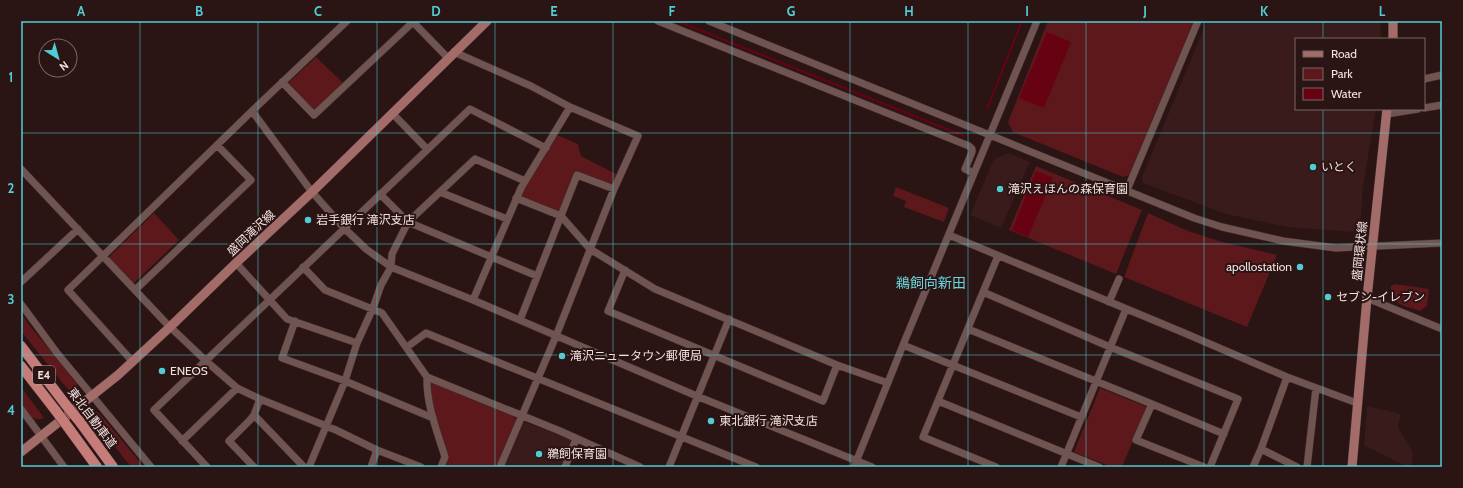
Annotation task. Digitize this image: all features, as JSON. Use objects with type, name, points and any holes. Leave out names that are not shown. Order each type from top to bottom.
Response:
[{"type":"highway","name":"東北自動車道","points":[[21,346],[113,467]]},
{"type":"highway","name":"東北自動車道","points":[[21,366],[97,467]]},
{"type":"main road","name":"盛岡滝沢線","points":[[21,452],[93,396],[133,362],[312,192],[487,21]]},
{"type":"main road","points":[[1392,38],[1393,21]]},
{"type":"main road","name":"盛岡環状線","points":[[1352,467],[1367,298],[1387,111]]},
{"type":"street","points":[[133,362],[68,290],[282,82],[347,21]]},
{"type":"street","points":[[282,82],[314,115],[412,21],[451,55],[531,86],[570,107],[638,136],[614,189],[556,336],[500,467]]},
{"type":"street","points":[[658,21],[969,146],[972,149],[972,152],[965,170],[974,173]]},
{"type":"street","points":[[709,21],[1194,218],[1222,227],[1284,241],[1336,248],[1442,243]]},
{"type":"street","points":[[855,463],[1037,21]]},
{"type":"street","points":[[1127,190],[1198,21]]},
{"type":"street","points":[[1425,79],[1442,75]]},
{"type":"street","points":[[1425,108],[1442,105]]},
{"type":"street","points":[[473,300],[516,198],[570,107]]},
{"type":"street","points":[[207,467],[154,410],[470,109],[546,148]]},
{"type":"street","points":[[1387,111],[1402,110]]},
{"type":"street","points":[[252,111],[312,192],[344,228],[366,249],[391,267],[473,300],[855,463],[872,467]]},
{"type":"street","points":[[392,113],[427,150]]},
{"type":"street","points":[[134,290],[251,180],[217,145]]},
{"type":"street","points":[[309,467],[345,381],[357,343],[373,308],[381,285],[391,267],[392,254],[408,222],[475,159],[525,181]]},
{"type":"street","points":[[22,172],[104,256],[170,327],[206,361],[238,388],[325,427],[336,430],[377,450],[421,467]]},
{"type":"street","points":[[520,320],[577,175],[614,189]]},
{"type":"street","points":[[440,192],[507,219]]},
{"type":"street","points":[[380,194],[408,222],[537,276]]},
{"type":"street","points":[[516,198],[561,216],[590,249],[655,289],[838,365],[888,383]]},
{"type":"street","points":[[21,282],[78,229]]},
{"type":"street","points":[[949,235],[1287,377],[1357,403]]},
{"type":"street","points":[[996,467],[923,437],[998,256]]},
{"type":"street","points":[[236,263],[287,318],[357,343]]},
{"type":"street","points":[[303,267],[325,290],[373,308],[382,313],[407,347],[427,377],[427,389],[433,418],[445,457],[441,467]]},
{"type":"street","points":[[624,270],[608,311],[823,401],[838,365]]},
{"type":"street","points":[[1109,302],[1119,279]]},
{"type":"street","points":[[983,292],[1110,347],[1238,399],[1210,467]]},
{"type":"street","points":[[1367,298],[1442,329]]},
{"type":"street","points":[[21,304],[57,352],[151,467]]},
{"type":"street","points":[[1061,467],[1095,381],[1126,309]]},
{"type":"street","points":[[669,467],[699,397],[729,319]]},
{"type":"street","points":[[295,321],[282,358],[345,381],[433,418]]},
{"type":"street","points":[[968,329],[1224,434]]},
{"type":"street","points":[[407,347],[426,333],[756,467]]},
{"type":"street","points":[[903,345],[1081,417]]},
{"type":"street","points":[[427,377],[640,467]]},
{"type":"street","points":[[1253,467],[1287,377]]},
{"type":"street","points":[[182,441],[238,388]]},
{"type":"street","points":[[1308,467],[1316,388]]},
{"type":"street","points":[[254,467],[229,441],[254,415],[260,399]]},
{"type":"street","points":[[938,401],[1099,467]]},
{"type":"street","points":[[1152,404],[1136,440],[1204,467]]},
{"type":"street","points":[[21,409],[64,467]]},
{"type":"street","points":[[254,415],[304,467]]},
{"type":"street","points":[[565,467],[576,439]]},
{"type":"street","points":[[1261,449],[1298,467]]},
{"type":"street","points":[[371,467],[377,450]]},
{"type":"shaded area","points":[[1207,21],[1380,21],[1381,38],[1295,38],[1295,110],[1376,110],[1363,188],[1360,226],[1353,232],[1287,227],[1226,214],[1143,183],[1142,177]]},
{"type":"shaded area","name":"滝沢えほんの森保育園","points":[[1009,153],[1030,162],[1001,228],[970,215],[994,159]]},
{"type":"shaded area","points":[[1367,406],[1401,414],[1398,427],[1413,452],[1412,463],[1408,467],[1364,445]]},
{"type":"shaded area","name":"鵜飼保育園","points":[[525,422],[572,440],[573,442],[563,467],[504,467],[522,423]]},
{"type":"green space","points":[[1048,21],[1194,21],[1129,175],[1123,177],[1013,132],[1008,122]]},
{"type":"green space","points":[[316,57],[343,83],[316,110],[312,110],[287,84]]},
{"type":"green space","points":[[557,135],[578,144],[581,156],[618,175],[613,187],[576,173],[560,214],[518,197]]},
{"type":"green space","points":[[1036,166],[1142,210],[1116,274],[1009,230]]},
{"type":"green space","points":[[896,187],[949,208],[944,222],[904,207],[906,201],[893,196]]},
{"type":"green space","points":[[154,213],[179,240],[133,284],[108,258]]},
{"type":"green space","points":[[1148,213],[1188,231],[1222,242],[1277,255],[1247,327],[1124,277]]},
{"type":"green space","points":[[1395,284],[1429,289],[1427,306],[1420,311],[1399,304],[1395,301],[1391,292],[1391,286]]},
{"type":"green space","points":[[21,313],[76,381],[78,387],[74,395],[21,331]]},
{"type":"green space","points":[[431,381],[511,415],[517,420],[497,467],[446,467],[448,458],[436,419],[430,389]]},
{"type":"green space","points":[[21,387],[44,418],[37,419],[27,414],[22,407]]},
{"type":"green space","points":[[1100,388],[1147,407],[1122,467],[1112,467],[1074,452]]},
{"type":"green space","points":[[92,411],[101,415],[144,467],[131,467],[89,414]]},
{"type":"water","points":[[1047,32],[1071,42],[1044,108],[1019,98]]},
{"type":"water","points":[[1036,171],[1053,178],[1028,237],[1012,230]]},
{"type":"waterway","points":[[677,21],[964,136]]},
{"type":"waterway","points":[[987,109],[1022,21]]},
{"type":"place","name":"いとく","points":[[1313,167]]},
{"type":"place","name":"滝沢えほんの森保育園","points":[[1000,189]]},
{"type":"place","name":"岩手銀行 滝沢支店","points":[[308,220]]},
{"type":"place","name":"apollostation","points":[[1300,267]]},
{"type":"place","name":"セブン-イレブン","points":[[1328,297]]},
{"type":"place","name":"滝沢ニュータウン郵便局","points":[[562,356]]},
{"type":"place","name":"ENEOS","points":[[162,371]]},
{"type":"place","name":"東北銀行 滝沢支店","points":[[711,421]]},
{"type":"place","name":"鵜飼保育園","points":[[539,454]]},
{"type":"district","name":"鵜飼向新田","points":[[931,283]]}]
